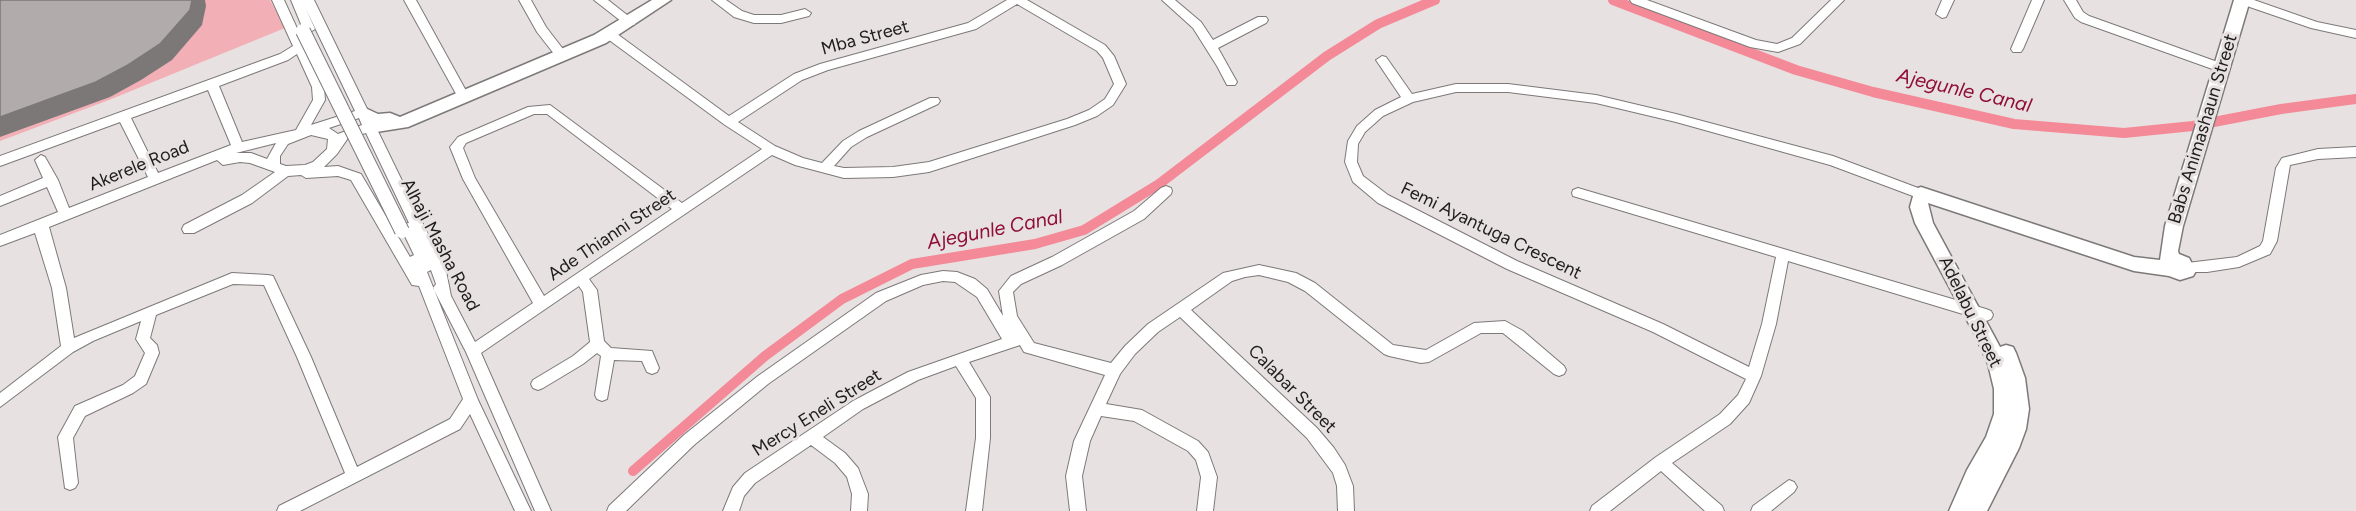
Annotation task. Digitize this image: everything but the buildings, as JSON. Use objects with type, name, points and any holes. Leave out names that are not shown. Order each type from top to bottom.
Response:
[{"type":"main road","points":[[366,120],[384,127],[402,123],[462,95],[609,34],[650,0]]},
{"type":"main road","points":[[560,53],[663,0]]},
{"type":"main road","name":"Babs Animashaun Street","points":[[2176,265],[2169,251],[2174,226],[2242,0]]},
{"type":"main road","points":[[1921,194],[2003,219],[2134,264],[2176,265]]},
{"type":"main road","name":"Adelabu Street","points":[[1921,194],[1934,212],[1979,313],[1998,364],[2004,388],[2004,414],[1995,440],[1974,476],[1959,511]]},
{"type":"main road","name":"Adelabu Street","points":[[1977,511],[2009,448],[2016,429],[2019,409],[2015,378],[2005,352],[1979,313]]},
{"type":"street","points":[[278,0],[318,87],[319,100],[302,133],[278,148],[274,155],[284,170]]},
{"type":"street","name":"Alhaji Masha Road","points":[[287,0],[306,30],[439,299],[473,351],[543,510]]},
{"type":"street","name":"Alhaji Masha Road","points":[[297,0],[306,30]]},
{"type":"street","points":[[308,0],[439,271],[439,299]]},
{"type":"street","points":[[410,0],[462,95]]},
{"type":"street","points":[[525,0],[541,28],[560,53]]},
{"type":"street","points":[[600,0],[626,20]]},
{"type":"street","points":[[718,0],[738,14],[754,20],[781,19],[805,13]]},
{"type":"street","points":[[609,34],[729,122],[771,149],[800,162],[824,169],[860,174],[893,172],[929,166],[1071,122],[1093,113],[1109,102],[1120,84],[1108,56],[1092,42],[1017,0]]},
{"type":"street","name":"Mba Street","points":[[729,122],[798,77],[825,67],[957,31],[982,21],[1017,0]]},
{"type":"street","points":[[1168,0],[1197,24],[1231,82]]},
{"type":"street","points":[[1636,0],[1754,44],[1778,48],[1796,41],[1838,0]]},
{"type":"street","points":[[1942,14],[1948,0]]},
{"type":"street","points":[[2017,49],[2038,0]]},
{"type":"street","points":[[2070,0],[2079,15],[2085,18],[2222,68]]},
{"type":"street","points":[[2242,0],[2315,25],[2356,34]]},
{"type":"street","points":[[1211,46],[1262,20]]},
{"type":"street","points":[[0,161],[284,57],[300,47]]},
{"type":"street","points":[[284,57],[306,59]]},
{"type":"street","points":[[1382,60],[1409,99]]},
{"type":"street","points":[[212,84],[238,147]]},
{"type":"street","name":"Femi Ayantuga Crescent","points":[[1754,376],[1658,328],[1512,265],[1383,199],[1358,179],[1351,162],[1352,144],[1361,129],[1379,114],[1409,99],[1431,92],[1456,88],[1508,88],[1596,99],[1833,161],[1921,194]]},
{"type":"street","points":[[824,169],[847,144],[863,134],[934,101]]},
{"type":"street","points":[[543,304],[469,179],[456,147],[462,140],[532,110],[550,109],[560,119],[681,209]]},
{"type":"street","points":[[123,117],[155,179]]},
{"type":"street","points":[[189,229],[247,199],[284,170],[318,165],[333,151],[344,135],[366,120]]},
{"type":"street","name":"Akerele Road","points":[[0,241],[42,227],[66,215],[238,147],[366,120]]},
{"type":"street","points":[[302,133],[329,133],[334,137],[333,151]]},
{"type":"street","name":"Ade Thianni Street","points":[[473,351],[771,149]]},
{"type":"street","points":[[2176,265],[2207,267],[2239,262],[2265,250],[2270,241],[2282,168],[2286,161],[2318,154],[2356,152]]},
{"type":"street","points":[[0,247],[42,227],[217,161],[240,157],[284,170],[338,171],[357,177],[410,271],[439,299]]},
{"type":"street","points":[[41,160],[66,215]]},
{"type":"street","points":[[0,201],[52,180]]},
{"type":"street","points":[[982,293],[1006,291],[1016,280],[1057,261],[1139,215],[1166,191]]},
{"type":"street","points":[[1578,193],[1979,313]]},
{"type":"street","points":[[42,227],[58,288],[69,348]]},
{"type":"street","points":[[1598,511],[1661,462],[1725,419],[1744,399],[1754,376],[1769,324],[1782,254]]},
{"type":"street","points":[[1078,511],[1074,476],[1082,441],[1114,370],[1130,350],[1153,328],[1228,277],[1245,272],[1274,272],[1291,277],[1310,287],[1389,350],[1421,357],[1429,356],[1479,327],[1505,327],[1518,335],[1559,370]]},
{"type":"street","points":[[615,511],[689,440],[763,380],[881,297],[921,280],[943,276],[957,277],[970,283],[982,293],[1017,340],[1029,348],[1099,368],[1114,370]]},
{"type":"street","points":[[0,401],[69,348],[232,278],[268,280],[304,357],[353,475]]},
{"type":"street","points":[[581,279],[590,290],[603,349],[602,395]]},
{"type":"street","points":[[1006,291],[1017,340]]},
{"type":"street","name":"Alhaji Masha Road","points":[[439,299],[471,400],[523,511]]},
{"type":"street","name":"Calabar Street","points":[[1182,310],[1312,433],[1329,453],[1340,470],[1345,486],[1346,511]]},
{"type":"street","points":[[70,483],[65,437],[80,411],[128,389],[141,380],[152,353],[152,349],[143,339],[150,313]]},
{"type":"street","name":"Mercy Eneli Street","points":[[731,511],[738,492],[750,478],[858,405],[913,376],[1017,340]]},
{"type":"street","points":[[537,384],[578,360],[603,349],[647,355],[652,368]]},
{"type":"street","points":[[959,359],[983,397],[983,438],[974,511]]},
{"type":"street","points":[[285,511],[455,424],[471,400]]},
{"type":"street","points":[[1095,410],[1137,415],[1193,446],[1203,457],[1209,477],[1205,511]]},
{"type":"street","points":[[455,424],[483,426]]},
{"type":"street","points":[[812,436],[840,458],[853,473],[860,494],[860,511]]},
{"type":"street","points":[[1661,462],[1716,511]]},
{"type":"street","points":[[1759,511],[1789,487]]},
{"type":"shaded area","points":[[0,0],[270,0],[285,28],[109,100],[0,141]]},
{"type":"waterway","name":"Ajegunle Canal","points":[[633,471],[765,356],[842,299],[912,264],[1035,244],[1084,230],[1159,184],[1327,56],[1378,24],[1435,0]]},
{"type":"waterway","name":"Ajegunle Canal","points":[[1613,0],[1796,70],[1873,92],[2014,124],[2124,133],[2193,126],[2281,109],[2356,99]]}]
